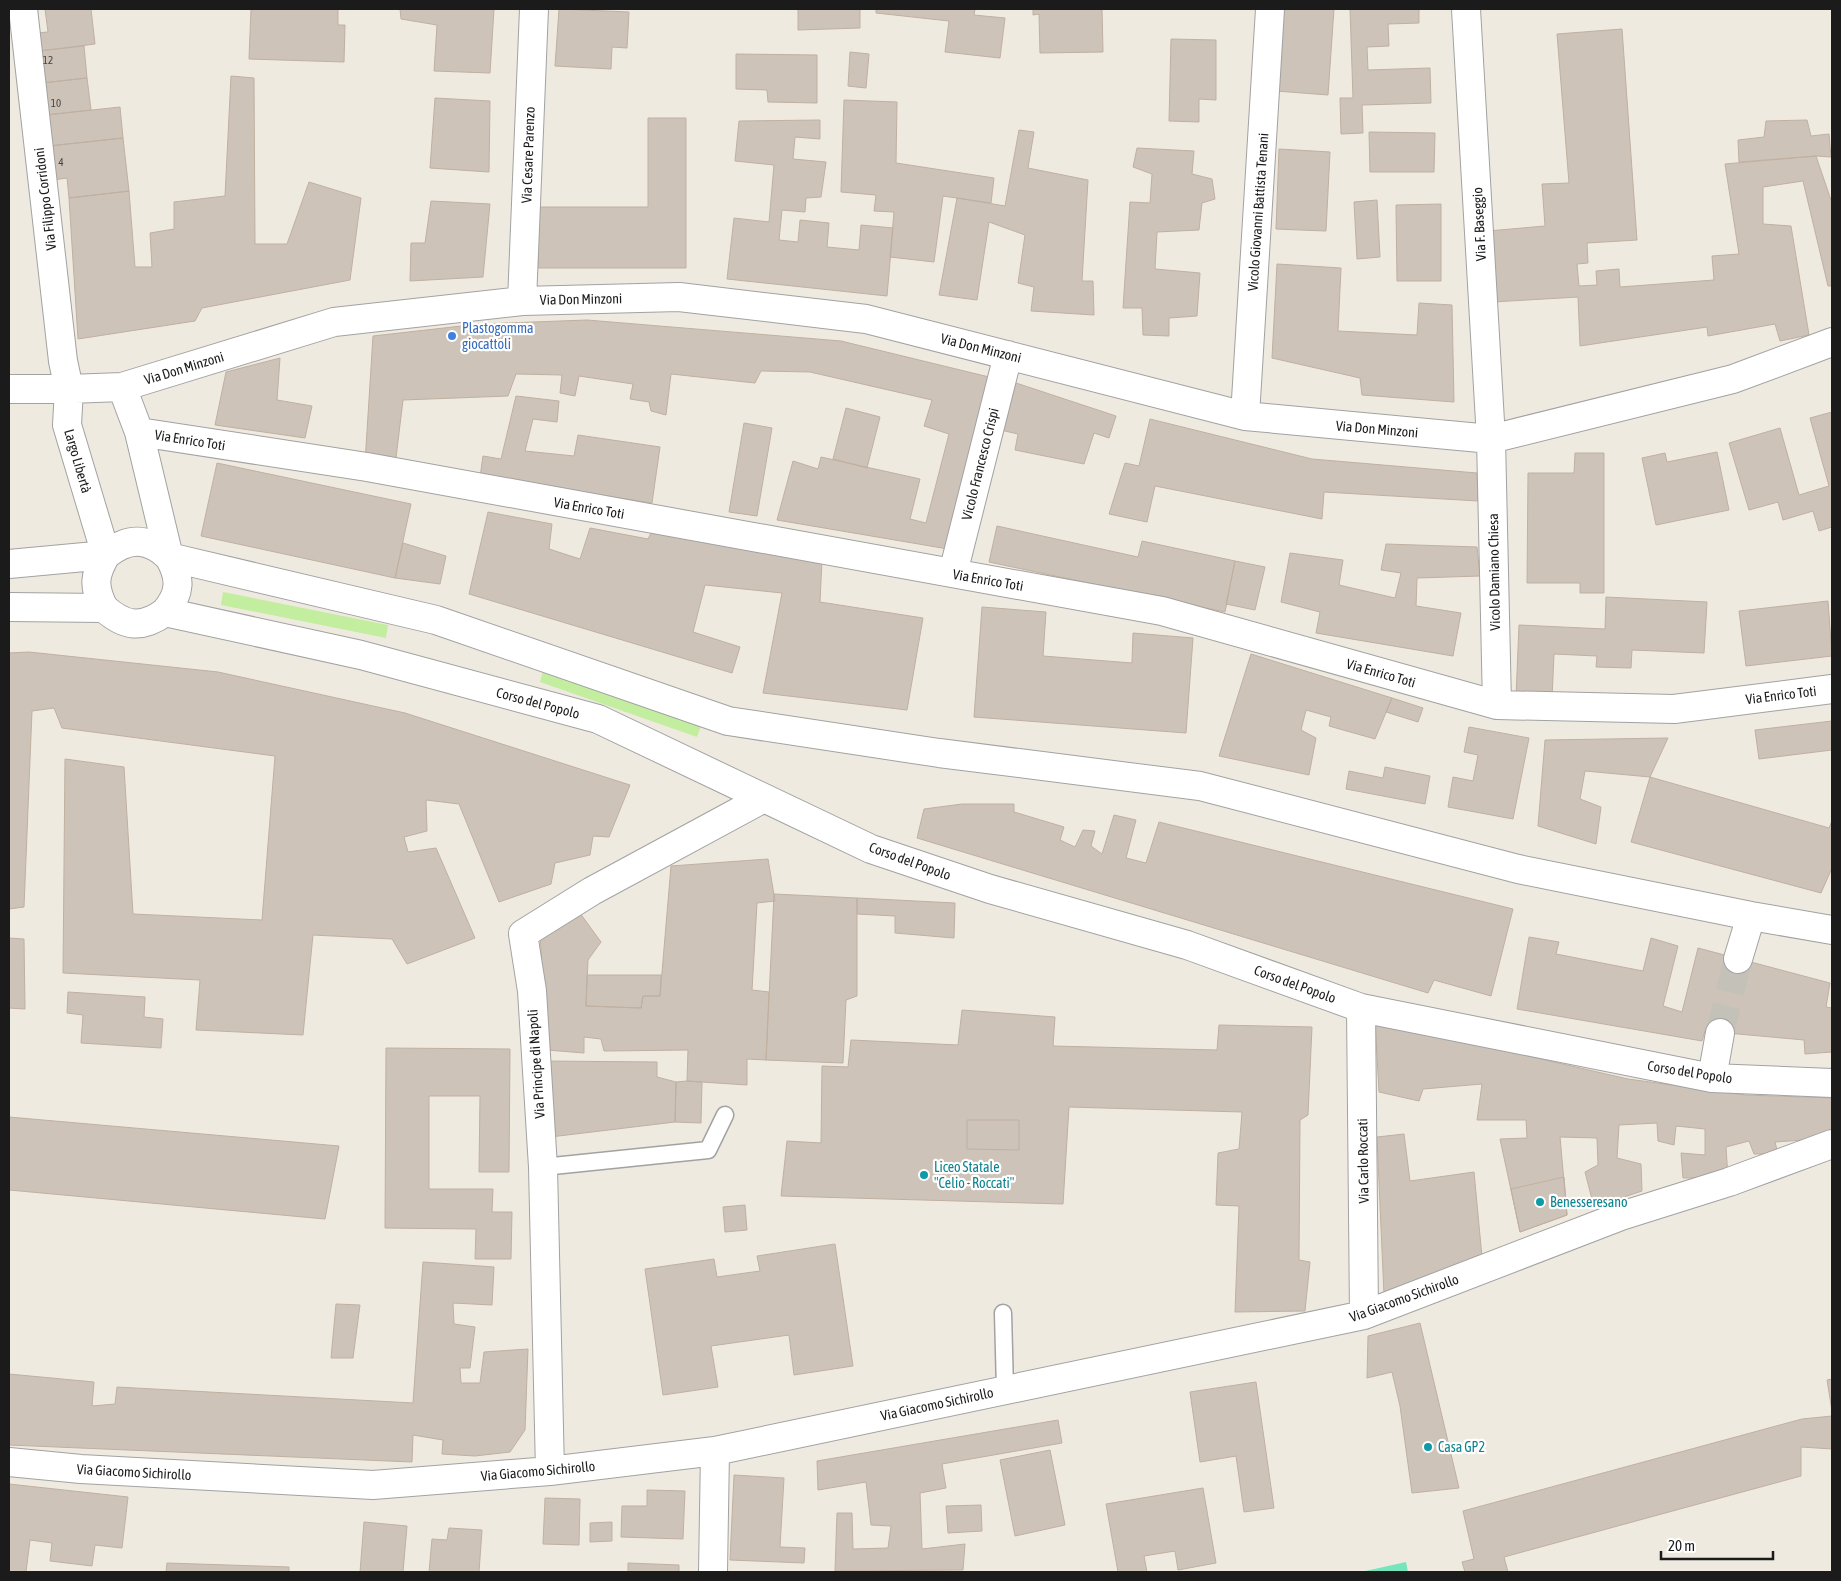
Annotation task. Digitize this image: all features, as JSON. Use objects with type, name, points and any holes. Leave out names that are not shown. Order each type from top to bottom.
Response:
[{"type":"street","name":"Via Filippo Corridoni","points":[[23,9],[63,361],[69,390]]},
{"type":"street","name":"Via Cesare Parenzo","points":[[522,301],[534,9]]},
{"type":"street","name":"Vicolo Giovanni Battista Tenani","points":[[1245,416],[1270,9]]},
{"type":"street","name":"Via F. Baseggio","points":[[1466,9],[1491,439]]},
{"type":"street","name":"Via Don Minzoni","points":[[122,387],[334,322],[522,301],[679,297],[866,319],[1245,416],[1491,439],[1733,378],[1832,342]]},
{"type":"street","name":"Vicolo Francesco Crispi","points":[[953,573],[1008,355]]},
{"type":"street","points":[[9,389],[69,390],[122,387],[139,432],[169,556],[175,567],[178,579],[173,603],[165,612],[154,620],[140,624],[127,622],[114,617],[104,608],[97,595],[96,581],[98,568],[106,556],[115,548],[126,543],[138,541],[155,546],[169,556],[436,620],[728,721],[939,753],[1200,786],[1518,869],[1751,916],[1832,930]]},
{"type":"street","name":"Largo Libertà","points":[[69,390],[67,425],[106,556]]},
{"type":"street","name":"Via Enrico Toti","points":[[139,432],[367,467],[1162,611],[1497,705],[1674,709],[1832,689]]},
{"type":"street","name":"Vicolo Damiano Chiesa","points":[[1491,439],[1497,705]]},
{"type":"street","points":[[9,564],[106,556]]},
{"type":"street","points":[[9,607],[104,608]]},
{"type":"street","name":"Corso del Popolo","points":[[165,612],[361,655],[598,718],[871,848],[990,889],[1186,945],[1361,1008],[1712,1078],[1832,1083]]},
{"type":"street","name":"Via Principe di Napoli","points":[[550,1471],[543,1167],[532,991],[523,934],[592,891],[764,798]]},
{"type":"street","points":[[1738,959],[1751,916]]},
{"type":"street","name":"Via Carlo Roccati","points":[[1361,1008],[1364,1315]]},
{"type":"street","points":[[1712,1078],[1720,1032]]},
{"type":"street","name":"Via Giacomo Sichirollo","points":[[9,1462],[82,1469],[373,1485],[550,1471],[715,1451],[1364,1315],[1621,1216],[1729,1182],[1832,1144]]},
{"type":"street","points":[[713,1572],[715,1451]]},
{"type":"lane","points":[[543,1167],[708,1150],[725,1115]]},
{"type":"lane","points":[[1003,1313],[1005,1390]]},
{"type":"green space","points":[[223,592],[388,625],[386,638],[221,605]]},
{"type":"green space","points":[[543,671],[701,726],[697,737],[540,682]]},
{"type":"green space","points":[[1406,1562],[1408,1572],[1361,1572]]},
{"type":"building","points":[[45,9],[91,9],[95,44],[39,51],[37,33],[48,32]]},
{"type":"building","points":[[251,9],[338,9],[338,25],[345,25],[344,62],[249,59]]},
{"type":"building","points":[[400,9],[494,9],[490,73],[434,71],[437,25],[401,19]]},
{"type":"building","points":[[559,9],[629,12],[627,48],[612,47],[611,69],[555,66]]},
{"type":"building","points":[[798,9],[860,9],[860,28],[798,30]]},
{"type":"building","points":[[876,9],[975,9],[974,15],[1005,18],[1000,58],[945,52],[949,21],[876,13]]},
{"type":"building","points":[[1033,9],[1102,9],[1103,52],[1040,53],[1039,14],[1033,15]]},
{"type":"building","points":[[1282,9],[1334,9],[1328,95],[1276,91]]},
{"type":"building","points":[[1350,9],[1419,9],[1419,23],[1388,24],[1389,46],[1367,47],[1368,70],[1430,68],[1431,103],[1362,105],[1363,133],[1341,134],[1340,98],[1353,98]]},
{"type":"building","points":[[1622,29],[1637,240],[1587,243],[1588,263],[1577,264],[1579,286],[1597,285],[1596,271],[1619,269],[1620,287],[1714,280],[1712,256],[1739,254],[1725,164],[1816,156],[1832,203],[1832,286],[1828,286],[1803,181],[1763,187],[1763,224],[1791,226],[1809,335],[1780,341],[1775,324],[1708,336],[1707,327],[1580,346],[1578,297],[1493,302],[1488,231],[1545,226],[1542,184],[1569,183],[1557,34]]},
{"type":"building","points":[[1171,39],[1216,40],[1216,100],[1199,99],[1199,122],[1169,121]]},
{"type":"building","points":[[84,46],[87,78],[42,83],[39,51]]},
{"type":"building","points":[[850,52],[869,54],[866,88],[848,86]]},
{"type":"building","points":[[736,54],[817,55],[817,103],[768,102],[767,90],[736,89]]},
{"type":"building","points":[[231,76],[254,78],[255,244],[287,244],[309,182],[361,198],[350,280],[202,308],[195,321],[78,339],[69,198],[129,191],[135,267],[152,267],[150,233],[174,229],[174,202],[225,196]]},
{"type":"building","points":[[87,78],[91,110],[46,115],[42,83]]},
{"type":"building","points":[[435,98],[490,101],[489,172],[430,168]]},
{"type":"building","points":[[844,100],[897,102],[896,163],[994,178],[991,203],[943,196],[934,262],[890,257],[894,212],[874,211],[876,195],[841,192]]},
{"type":"building","points":[[120,107],[123,138],[49,146],[46,115]]},
{"type":"building","points":[[648,118],[686,118],[686,268],[538,268],[538,207],[648,207]]},
{"type":"building","points":[[820,120],[820,139],[795,137],[793,159],[826,162],[821,197],[806,198],[805,212],[782,210],[779,240],[798,242],[800,220],[829,223],[827,247],[859,250],[861,225],[893,228],[887,296],[727,279],[734,218],[769,222],[774,165],[735,161],[739,121]]},
{"type":"building","points":[[1807,120],[1811,136],[1829,134],[1831,157],[1816,156],[1739,162],[1738,140],[1764,137],[1766,121]]},
{"type":"building","points":[[1019,130],[1034,132],[1028,168],[1088,180],[1082,281],[1093,281],[1094,315],[1031,311],[1034,287],[1018,283],[1025,235],[989,222],[977,300],[939,295],[957,198],[1005,206]]},
{"type":"building","points":[[1369,132],[1435,133],[1434,172],[1370,172]]},
{"type":"building","points":[[123,138],[129,191],[69,198],[67,178],[53,180],[49,146]]},
{"type":"building","points":[[1137,148],[1194,151],[1192,174],[1212,179],[1215,199],[1202,203],[1199,230],[1157,232],[1155,269],[1200,273],[1197,316],[1169,318],[1169,336],[1143,335],[1142,308],[1123,308],[1130,202],[1150,203],[1152,174],[1133,167]]},
{"type":"building","points":[[1279,149],[1330,152],[1326,231],[1276,229]]},
{"type":"building","points":[[1377,200],[1380,257],[1357,259],[1354,202]]},
{"type":"building","points":[[431,201],[490,204],[483,277],[410,281],[411,243],[425,243]]},
{"type":"building","points":[[1441,204],[1441,281],[1397,281],[1396,205]]},
{"type":"building","points":[[1277,264],[1341,268],[1338,331],[1417,335],[1419,303],[1452,305],[1454,402],[1362,395],[1360,378],[1272,358]]},
{"type":"building","points":[[587,320],[841,341],[989,377],[948,549],[777,520],[793,461],[818,469],[821,457],[920,479],[910,519],[926,523],[949,434],[924,426],[932,400],[810,372],[761,371],[755,383],[671,374],[666,415],[651,411],[649,402],[630,399],[633,384],[579,376],[575,396],[560,393],[562,375],[516,374],[508,396],[403,400],[395,466],[365,463],[373,336],[479,324]]},
{"type":"building","points":[[280,358],[277,400],[312,406],[305,438],[215,425],[226,372]]},
{"type":"building","points":[[1010,381],[1116,416],[1109,438],[1094,433],[1084,464],[1015,450],[1018,434],[996,429]]},
{"type":"building","points":[[516,396],[559,401],[557,422],[533,419],[525,451],[574,456],[578,435],[660,447],[652,503],[480,477],[483,456],[501,459]]},
{"type":"building","points":[[846,408],[880,417],[867,468],[833,459]]},
{"type":"building","points":[[1832,412],[1832,527],[1819,531],[1813,511],[1783,520],[1778,502],[1749,510],[1729,443],[1780,428],[1799,495],[1829,486],[1810,418]]},
{"type":"building","points":[[1150,419],[1312,459],[1477,473],[1478,501],[1324,492],[1322,519],[1155,486],[1147,522],[1109,514],[1125,463],[1139,466]]},
{"type":"building","points":[[744,423],[772,428],[757,516],[729,512]]},
{"type":"building","points":[[1717,452],[1729,510],[1656,525],[1642,458],[1665,453],[1667,462]]},
{"type":"building","points":[[1575,453],[1604,453],[1604,593],[1580,593],[1580,583],[1527,583],[1528,473],[1574,473]]},
{"type":"building","points":[[217,463],[411,504],[395,578],[201,536]]},
{"type":"building","points":[[488,512],[552,524],[549,549],[580,559],[590,528],[648,539],[654,527],[822,560],[820,602],[923,618],[907,710],[763,693],[782,593],[705,585],[693,632],[740,647],[732,673],[469,594]]},
{"type":"building","points":[[997,526],[1138,557],[1142,541],[1235,561],[1225,612],[989,562]]},
{"type":"building","points":[[403,543],[446,556],[440,584],[395,578]]},
{"type":"building","points":[[1386,544],[1477,547],[1480,576],[1417,578],[1416,606],[1461,613],[1453,656],[1316,633],[1320,612],[1281,602],[1290,553],[1343,560],[1339,585],[1395,598],[1401,573],[1381,570]]},
{"type":"building","points":[[1235,561],[1265,567],[1255,610],[1226,604]]},
{"type":"building","points":[[1606,597],[1707,602],[1704,653],[1632,650],[1631,668],[1596,667],[1597,656],[1554,654],[1552,698],[1516,697],[1519,625],[1605,629]]},
{"type":"building","points":[[1828,601],[1832,656],[1746,666],[1739,611]]},
{"type":"building","points":[[982,607],[1046,612],[1043,656],[1132,663],[1133,633],[1193,638],[1186,733],[974,717]]},
{"type":"building","points":[[29,652],[218,672],[405,713],[630,785],[609,837],[593,836],[590,855],[555,863],[551,884],[499,902],[459,804],[426,800],[427,831],[404,837],[408,852],[436,848],[475,938],[407,964],[392,939],[313,935],[303,1035],[196,1030],[200,980],[63,973],[65,759],[124,767],[133,914],[262,920],[275,756],[62,728],[54,708],[32,711],[24,907],[9,909],[9,653]]},
{"type":"building","points":[[1251,654],[1392,698],[1375,739],[1329,726],[1331,717],[1306,710],[1301,730],[1316,738],[1309,775],[1219,756]]},
{"type":"building","points":[[1392,698],[1423,708],[1418,722],[1386,712]]},
{"type":"building","points":[[1832,721],[1832,750],[1759,759],[1755,730]]},
{"type":"building","points":[[1469,727],[1529,738],[1513,819],[1448,807],[1453,777],[1473,781],[1478,755],[1464,752]]},
{"type":"building","points":[[1668,738],[1650,777],[1585,771],[1580,799],[1601,807],[1596,844],[1538,826],[1545,740]]},
{"type":"building","points":[[1385,767],[1430,776],[1425,804],[1346,789],[1349,771],[1383,778]]},
{"type":"building","points":[[1650,777],[1829,828],[1832,821],[1832,868],[1821,893],[1631,842]]},
{"type":"building","points":[[962,804],[1014,804],[1014,812],[1064,827],[1060,840],[1075,847],[1083,830],[1095,831],[1091,846],[1102,854],[1114,815],[1136,820],[1126,858],[1146,863],[1159,822],[1513,909],[1491,996],[1434,980],[1428,993],[917,838],[924,809]]},
{"type":"building","points":[[768,859],[775,901],[757,903],[752,990],[769,992],[766,1060],[747,1059],[747,1085],[687,1081],[688,1050],[604,1051],[601,1039],[584,1037],[584,1053],[547,1050],[540,933],[577,909],[601,942],[588,960],[586,1006],[641,1008],[643,996],[660,996],[671,866]]},
{"type":"building","points":[[774,894],[857,898],[857,996],[846,1000],[843,1063],[766,1060]]},
{"type":"building","points":[[857,898],[955,903],[954,938],[895,933],[895,916],[857,914]]},
{"type":"building","points":[[1529,937],[1559,942],[1556,954],[1643,971],[1651,938],[1678,946],[1663,1006],[1682,1012],[1698,948],[1830,983],[1826,1007],[1832,1008],[1832,1052],[1805,1054],[1804,1040],[1705,1031],[1702,1041],[1517,1009]]},
{"type":"building","points":[[9,938],[24,939],[25,1009],[9,1008]]},
{"type":"building","points":[[587,975],[661,975],[660,996],[643,996],[641,1008],[586,1006]]},
{"type":"building","points":[[68,992],[145,997],[144,1017],[163,1019],[161,1048],[81,1043],[83,1015],[67,1013]]},
{"type":"building","name":"Liceo Statale \"Celio - Roccati\"","points":[[962,1010],[1055,1017],[1053,1046],[1217,1050],[1219,1025],[1312,1027],[1308,1115],[1300,1120],[1299,1260],[1310,1262],[1305,1311],[1235,1312],[1239,1206],[1216,1205],[1218,1153],[1239,1149],[1242,1112],[1069,1107],[1063,1204],[781,1196],[787,1141],[821,1143],[822,1066],[848,1067],[851,1040],[958,1045]]},
{"type":"building","points":[[1375,1021],[1628,1079],[1745,1095],[1832,1098],[1832,1138],[1775,1142],[1778,1154],[1754,1154],[1749,1141],[1726,1147],[1728,1178],[1683,1178],[1681,1153],[1705,1155],[1705,1129],[1676,1126],[1674,1145],[1658,1141],[1657,1123],[1619,1125],[1617,1158],[1641,1164],[1642,1191],[1594,1207],[1585,1172],[1598,1165],[1597,1138],[1560,1137],[1567,1215],[1520,1232],[1500,1139],[1527,1138],[1526,1120],[1477,1120],[1482,1084],[1423,1089],[1419,1101],[1379,1092]]},
{"type":"building","points":[[386,1048],[510,1049],[509,1172],[479,1172],[480,1096],[429,1096],[429,1189],[493,1189],[492,1212],[512,1212],[511,1259],[475,1259],[476,1229],[385,1228]]},
{"type":"building","points":[[541,1061],[657,1062],[657,1077],[676,1082],[675,1122],[542,1138]]},
{"type":"building","points":[[676,1082],[702,1082],[701,1123],[675,1122]]},
{"type":"building","points":[[9,1117],[339,1146],[325,1219],[9,1190]]},
{"type":"building","points":[[967,1120],[1019,1120],[1019,1150],[967,1149]]},
{"type":"building","points":[[1404,1134],[1410,1181],[1474,1172],[1482,1257],[1384,1295],[1377,1137]]},
{"type":"building","name":"Benesseresano","points":[[1564,1177],[1567,1215],[1520,1232],[1511,1189]]},
{"type":"building","points":[[745,1205],[747,1230],[725,1232],[723,1207]]},
{"type":"building","points":[[835,1244],[853,1366],[794,1375],[789,1335],[711,1346],[718,1387],[663,1395],[645,1269],[714,1259],[717,1277],[760,1271],[757,1256]]},
{"type":"building","points":[[423,1262],[494,1267],[492,1305],[453,1303],[454,1324],[475,1327],[470,1368],[460,1368],[461,1383],[480,1383],[484,1352],[528,1349],[525,1430],[510,1452],[475,1456],[442,1454],[443,1440],[413,1435],[412,1462],[9,1445],[9,1374],[94,1382],[92,1406],[115,1404],[117,1387],[413,1403]]},
{"type":"building","points":[[336,1304],[360,1305],[353,1358],[331,1358]]},
{"type":"building","name":"Casa GP2","points":[[1420,1323],[1459,1488],[1412,1493],[1400,1406],[1392,1372],[1367,1378],[1368,1336]]},
{"type":"building","points":[[1832,1379],[1832,1411],[1827,1380]]},
{"type":"building","points":[[1256,1382],[1274,1508],[1244,1512],[1236,1456],[1200,1462],[1190,1392]]},
{"type":"building","points":[[1832,1416],[1832,1449],[1801,1447],[1801,1476],[1504,1557],[1508,1572],[1465,1572],[1462,1562],[1474,1559],[1463,1511],[1802,1419]]},
{"type":"building","points":[[1058,1420],[1062,1443],[942,1464],[946,1488],[920,1493],[922,1549],[965,1544],[963,1570],[835,1571],[837,1513],[852,1513],[853,1549],[888,1548],[891,1526],[871,1525],[866,1482],[818,1490],[817,1461]]},
{"type":"building","points":[[1050,1450],[1065,1525],[1015,1536],[1000,1460]]},
{"type":"building","points":[[734,1475],[784,1478],[780,1547],[805,1548],[804,1563],[730,1560]]},
{"type":"building","points":[[9,1484],[128,1497],[122,1548],[95,1545],[92,1566],[50,1561],[52,1543],[30,1540],[26,1572],[9,1572]]},
{"type":"building","points":[[1203,1488],[1216,1563],[1178,1570],[1175,1551],[1144,1556],[1147,1572],[1118,1572],[1106,1504]]},
{"type":"building","points":[[647,1490],[685,1491],[683,1539],[621,1537],[622,1506],[647,1506]]},
{"type":"building","points":[[545,1498],[580,1499],[579,1545],[543,1544]]},
{"type":"building","points":[[981,1505],[982,1531],[948,1533],[946,1506]]},
{"type":"building","points":[[364,1522],[407,1526],[403,1572],[360,1572]]},
{"type":"building","points":[[612,1522],[612,1541],[590,1542],[590,1523]]},
{"type":"building","points":[[449,1528],[482,1530],[479,1572],[429,1572],[432,1539],[447,1540]]},
{"type":"building","points":[[167,1563],[289,1567],[289,1572],[166,1572]]},
{"type":"building","points":[[628,1563],[679,1565],[679,1572],[628,1572]]},
{"type":"tunnel","points":[[1720,1033],[1738,959]]},
{"type":"place","name":"Plastogomma giocattoli","points":[[452,336]]},
{"type":"place","name":"Liceo Statale \"Celio - Roccati\"","points":[[924,1175]]},
{"type":"place","name":"Benesseresano","points":[[1540,1202]]},
{"type":"place","name":"Casa GP2","points":[[1428,1447]]}]
